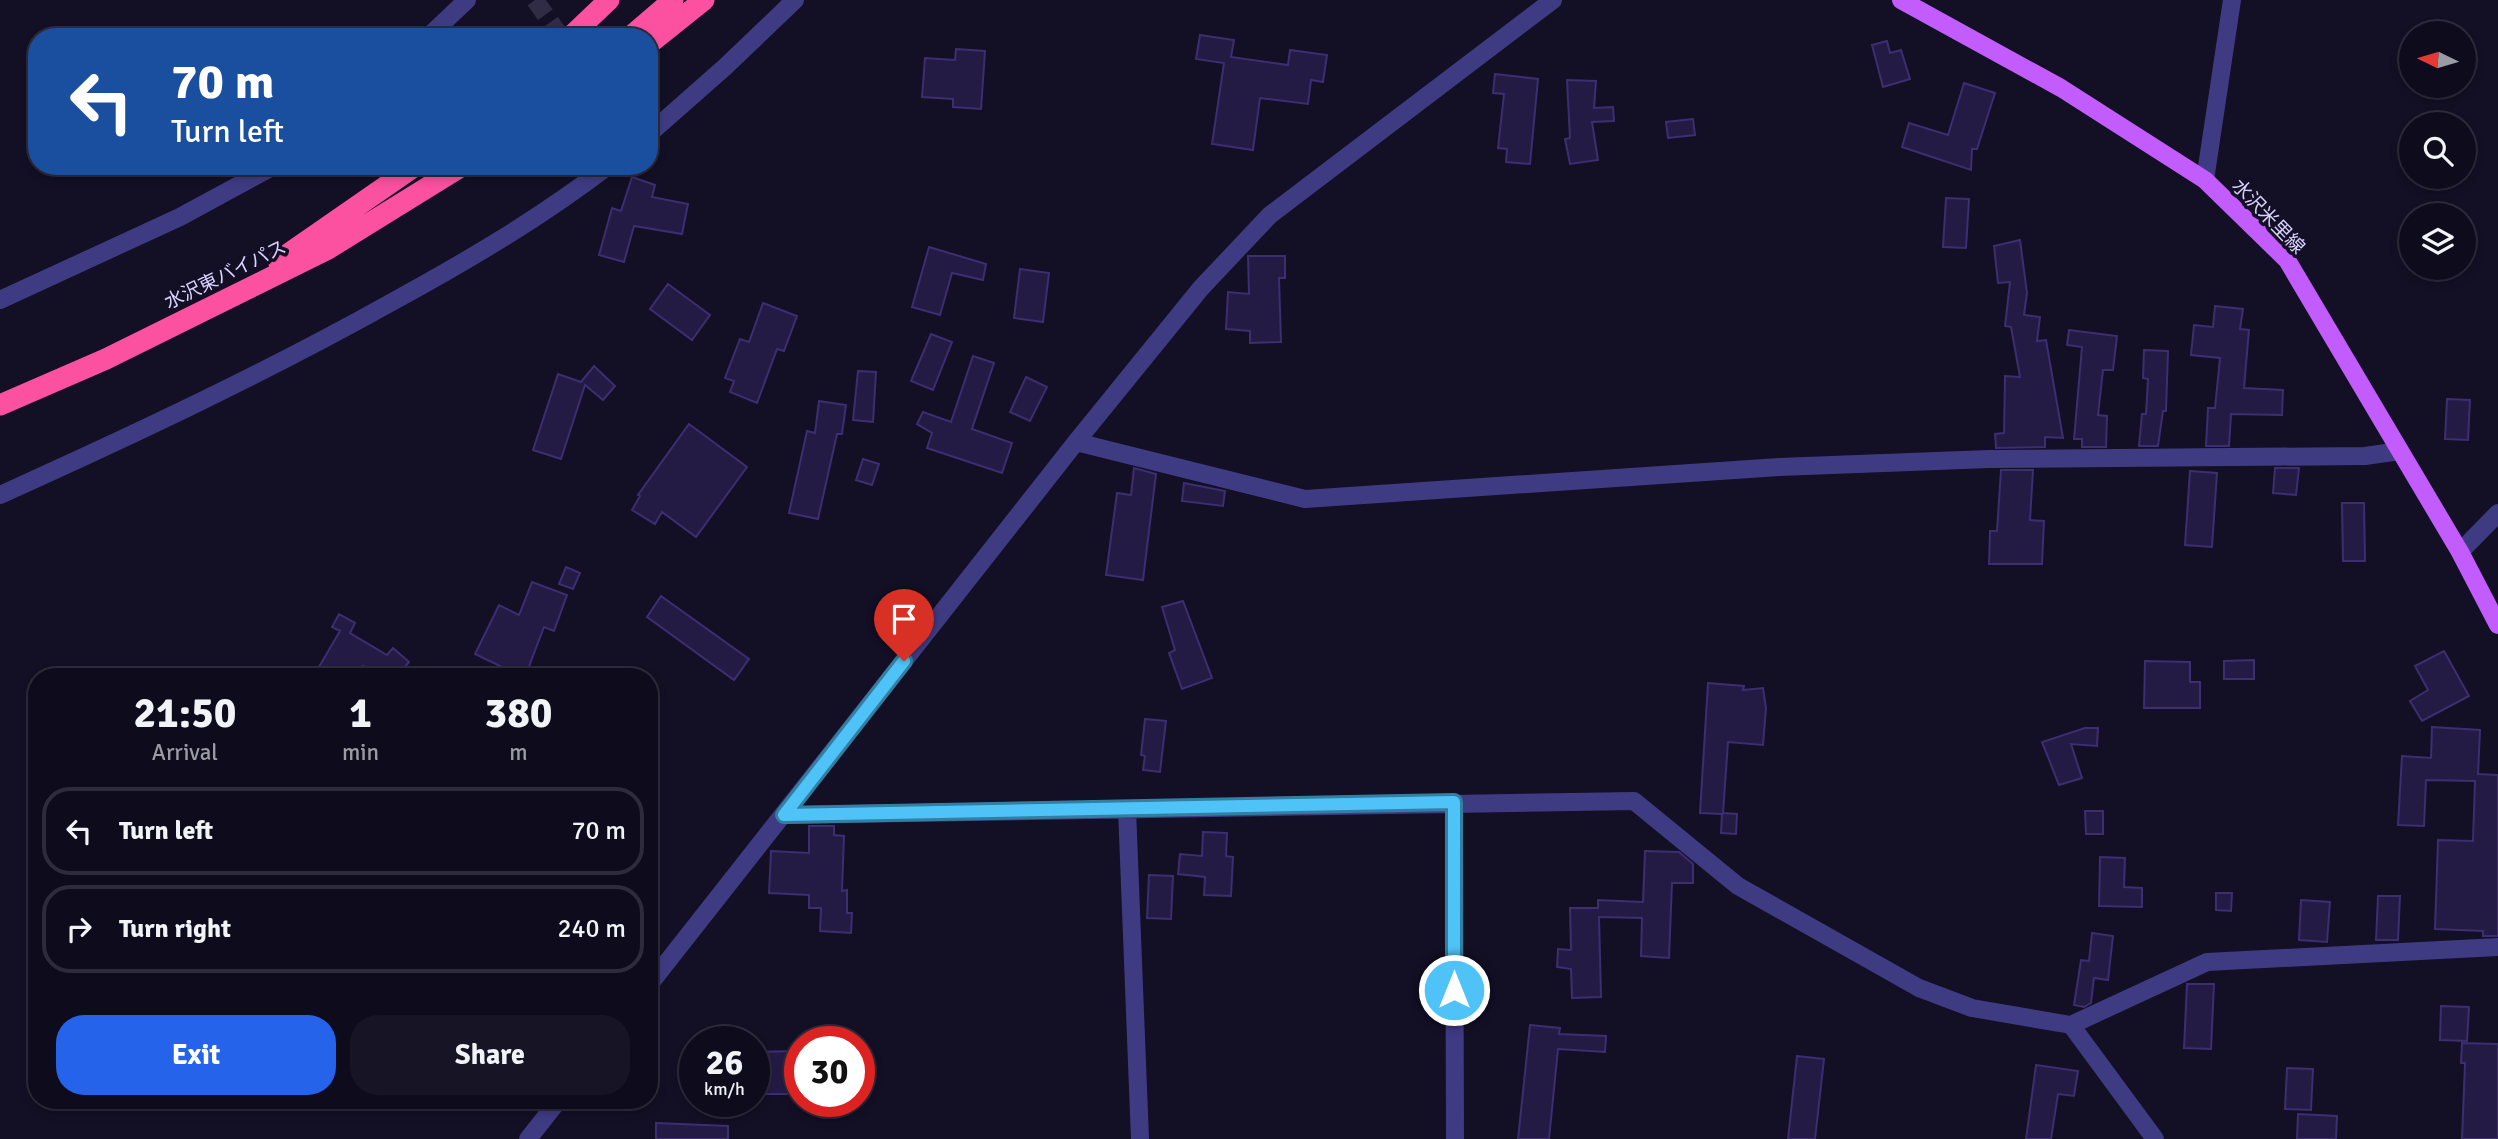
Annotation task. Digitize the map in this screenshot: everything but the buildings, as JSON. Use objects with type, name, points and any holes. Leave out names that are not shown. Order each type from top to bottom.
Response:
[{"type":"highway","points":[[579,28],[609,0]]},
{"type":"highway","points":[[640,28],[673,0]]},
{"type":"highway","points":[[658,37],[704,0]]},
{"type":"highway","points":[[216,303],[402,175]]},
{"type":"highway","name":"水沢東バイパス","points":[[0,405],[106,359],[328,249],[447,175]]},
{"type":"highway","points":[[328,249],[390,221],[465,175]]},
{"type":"main road","name":"水沢米里線","points":[[1901,0],[2061,88],[2205,180],[2287,260],[2459,552],[2498,625]]},
{"type":"street","points":[[437,28],[467,0]]},
{"type":"street","points":[[658,126],[795,0]]},
{"type":"street","points":[[658,974],[1076,442],[1201,288],[1270,215],[1553,0]]},
{"type":"street","points":[[2205,180],[2232,0]]},
{"type":"street","points":[[0,300],[180,217],[257,175]]},
{"type":"street","points":[[0,495],[151,427],[326,340],[458,266],[561,202],[596,175]]},
{"type":"street","points":[[1076,442],[1305,499],[1779,467],[1989,459],[2365,456],[2400,451]]},
{"type":"street","points":[[2459,552],[2498,513]]},
{"type":"street","points":[[784,815],[1634,801],[1738,886],[1919,988],[1972,1008],[2071,1025],[2207,962],[2498,947]]},
{"type":"street","points":[[1454,802],[1455,1139]]},
{"type":"street","points":[[1127,809],[1140,1139]]},
{"type":"street","points":[[2071,1025],[2155,1139]]},
{"type":"street","points":[[528,1139],[552,1109]]},
{"type":"tunnel","points":[[535,0],[555,28]]},
{"type":"route","points":[[904,661],[784,815],[1454,802],[1454,990]]}]
